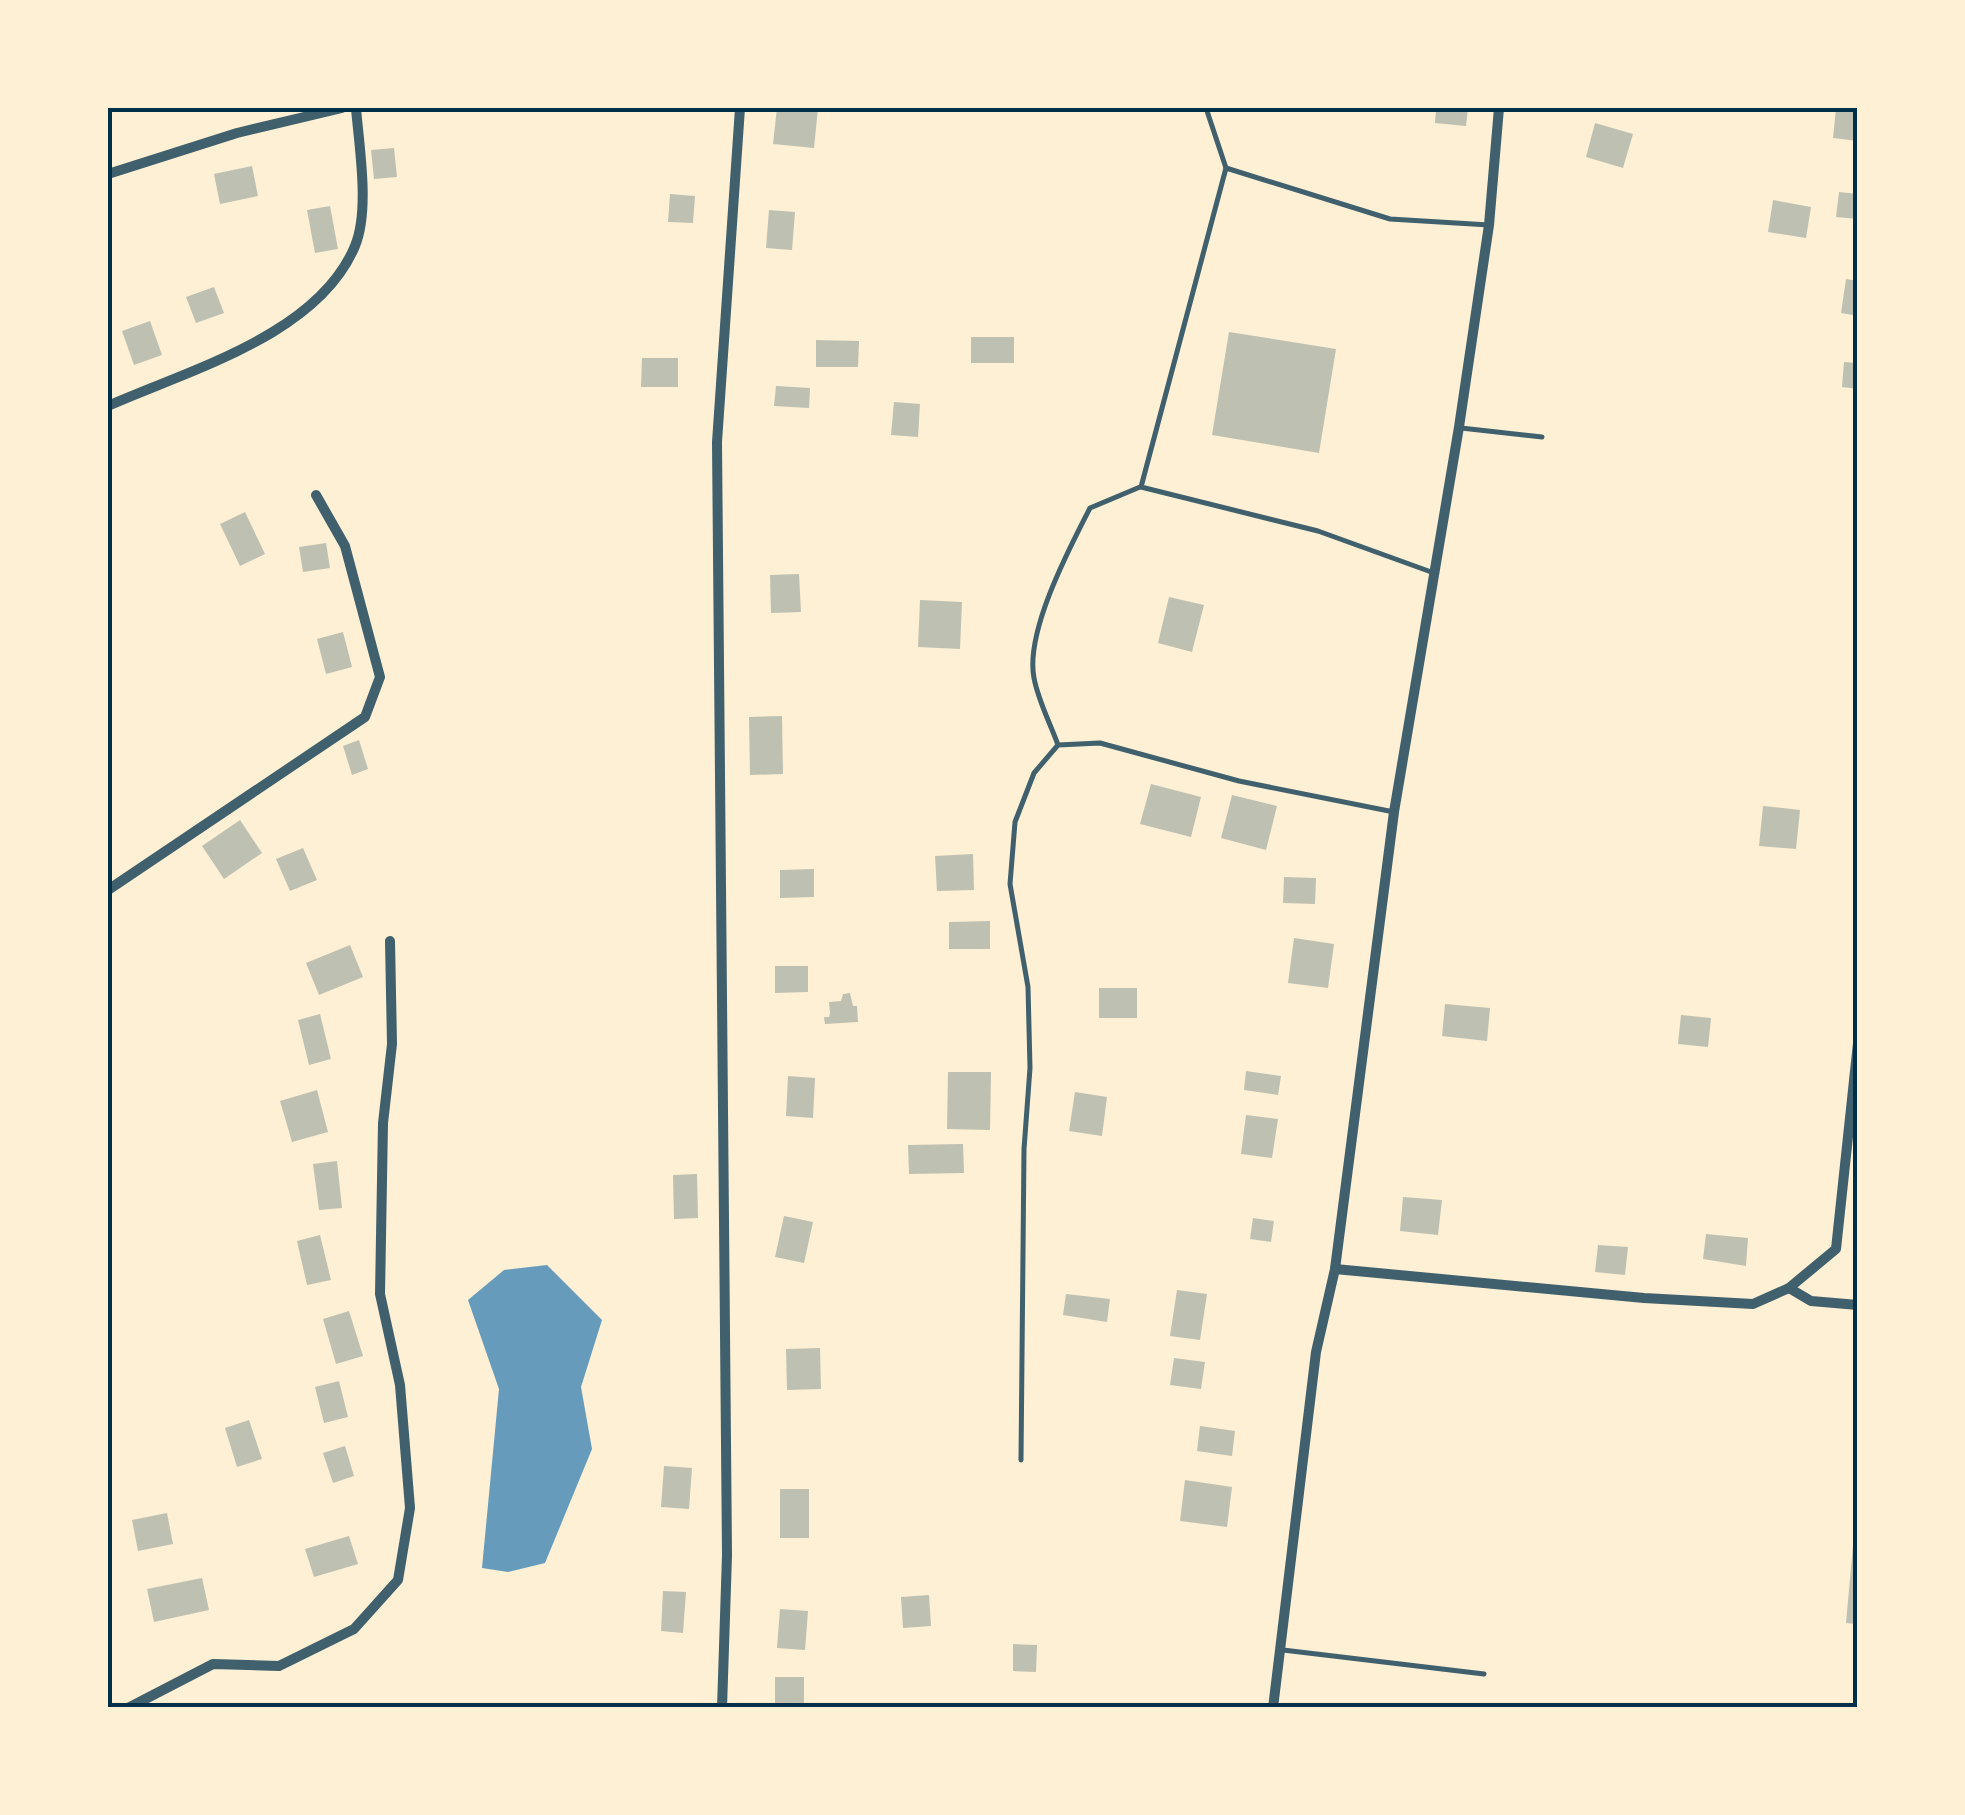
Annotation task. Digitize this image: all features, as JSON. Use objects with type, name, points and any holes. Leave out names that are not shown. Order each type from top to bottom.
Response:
[{"type":"street","points":[[108,174],[236,133],[342,108]]},
{"type":"street","points":[[108,406],[282,329],[328,286],[356,245],[363,191],[356,108]]},
{"type":"street","points":[[722,1708],[726,1556],[716,442],[740,108]]},
{"type":"street","points":[[1272,1708],[1316,1352],[1335,1270],[1394,812],[1458,427],[1488,225],[1499,108]]},
{"type":"street","points":[[108,890],[365,717],[380,678],[345,546],[316,494]]},
{"type":"street","points":[[128,1708],[213,1664],[279,1666],[354,1629],[398,1580],[410,1508],[400,1385],[380,1294],[382,1124],[392,1044],[390,941]]},
{"type":"street","points":[[1335,1270],[1753,1304],[1789,1288],[1836,1249],[1858,1044]]},
{"type":"street","points":[[1789,1288],[1811,1301],[1858,1305]]},
{"type":"lane","points":[[1141,487],[1226,168],[1206,108]]},
{"type":"lane","points":[[1226,168],[1390,219],[1488,225]]},
{"type":"lane","points":[[1458,427],[1542,437]]},
{"type":"lane","points":[[1058,745],[1033,676],[1039,624],[1090,508],[1141,487],[1318,531],[1434,573]]},
{"type":"lane","points":[[1021,1460],[1029,1036],[1028,986],[1010,884],[1015,822],[1034,773],[1058,745],[1100,743],[1239,781],[1394,812]]},
{"type":"lane","points":[[1280,1650],[1484,1674]]},
{"type":"water","points":[[547,1265],[602,1320],[581,1387],[592,1449],[545,1563],[508,1572],[482,1568],[499,1389],[468,1300],[504,1270]]},
{"type":"building","points":[[777,108],[818,108],[814,148],[773,144]]},
{"type":"building","points":[[1436,108],[1468,108],[1466,126],[1435,123]]},
{"type":"building","points":[[1836,108],[1858,108],[1858,141],[1833,138]]},
{"type":"building","points":[[1595,123],[1633,134],[1623,168],[1586,157]]},
{"type":"building","points":[[394,148],[397,177],[374,179],[371,150]]},
{"type":"building","points":[[252,166],[258,196],[220,204],[214,174]]},
{"type":"building","points":[[1839,192],[1858,194],[1858,219],[1836,217]]},
{"type":"building","points":[[670,194],[695,196],[693,223],[668,222]]},
{"type":"building","points":[[1773,200],[1811,207],[1806,238],[1768,232]]},
{"type":"building","points":[[330,206],[338,249],[315,253],[307,210]]},
{"type":"building","points":[[769,210],[795,212],[792,250],[766,248]]},
{"type":"building","points":[[1846,279],[1858,281],[1858,316],[1841,313]]},
{"type":"building","points":[[214,287],[224,313],[196,323],[186,297]]},
{"type":"building","points":[[150,321],[162,355],[134,365],[122,331]]},
{"type":"building","points":[[1229,332],[1336,349],[1319,453],[1212,435]]},
{"type":"building","points":[[971,337],[1014,337],[1014,363],[971,363]]},
{"type":"building","points":[[816,340],[859,341],[858,367],[816,367]]},
{"type":"building","points":[[642,358],[678,358],[678,387],[641,387]]},
{"type":"building","points":[[1844,362],[1858,363],[1858,389],[1842,387]]},
{"type":"building","points":[[776,386],[810,388],[809,408],[774,406]]},
{"type":"building","points":[[894,402],[920,404],[918,437],[891,435]]},
{"type":"building","points":[[245,512],[265,554],[240,566],[220,524]]},
{"type":"building","points":[[326,543],[330,568],[303,572],[299,547]]},
{"type":"building","points":[[799,574],[801,612],[771,613],[770,575]]},
{"type":"building","points":[[1169,597],[1204,605],[1192,652],[1158,643]]},
{"type":"building","points":[[920,600],[962,602],[960,649],[918,647]]},
{"type":"building","points":[[343,632],[352,667],[326,674],[317,639]]},
{"type":"building","points":[[782,716],[783,774],[750,775],[749,717]]},
{"type":"building","points":[[359,740],[368,769],[352,775],[343,746]]},
{"type":"building","points":[[1151,784],[1201,797],[1191,837],[1140,824]]},
{"type":"building","points":[[1232,795],[1277,806],[1266,850],[1221,838]]},
{"type":"building","points":[[1763,806],[1800,810],[1796,849],[1759,846]]},
{"type":"building","points":[[240,820],[262,853],[224,879],[202,846]]},
{"type":"building","points":[[303,848],[317,880],[290,891],[276,859]]},
{"type":"building","points":[[973,854],[974,890],[937,891],[935,856]]},
{"type":"building","points":[[814,869],[814,897],[780,898],[780,870]]},
{"type":"building","points":[[1284,877],[1316,878],[1315,904],[1283,903]]},
{"type":"building","points":[[990,921],[990,949],[949,949],[949,922]]},
{"type":"building","points":[[1294,938],[1334,944],[1328,988],[1288,983]]},
{"type":"building","points":[[350,945],[363,977],[319,995],[306,963]]},
{"type":"building","points":[[775,966],[808,966],[808,992],[775,993]]},
{"type":"building","points":[[1099,988],[1137,988],[1137,1018],[1099,1018]]},
{"type":"building","points":[[850,993],[853,1006],[857,1006],[858,1022],[825,1024],[829,1002],[841,1001],[843,994]]},
{"type":"building","points":[[1445,1004],[1490,1008],[1487,1041],[1442,1036]]},
{"type":"building","points":[[320,1014],[331,1059],[309,1065],[298,1020]]},
{"type":"building","points":[[1681,1015],[1711,1018],[1708,1047],[1678,1044]]},
{"type":"building","points":[[1246,1071],[1281,1076],[1278,1095],[1244,1090]]},
{"type":"building","points":[[948,1072],[991,1072],[990,1130],[947,1129]]},
{"type":"building","points":[[788,1076],[815,1078],[813,1118],[786,1116]]},
{"type":"building","points":[[317,1090],[328,1132],[292,1142],[280,1101]]},
{"type":"building","points":[[1075,1092],[1107,1097],[1102,1136],[1069,1131]]},
{"type":"building","points":[[1246,1115],[1278,1119],[1272,1158],[1241,1154]]},
{"type":"building","points":[[963,1144],[964,1173],[909,1174],[908,1145]]},
{"type":"building","points":[[337,1161],[342,1208],[319,1210],[313,1164]]},
{"type":"building","points":[[697,1174],[698,1218],[674,1219],[673,1175]]},
{"type":"building","points":[[1403,1197],[1442,1200],[1438,1235],[1400,1231]]},
{"type":"building","points":[[784,1216],[813,1222],[804,1263],[775,1257]]},
{"type":"building","points":[[1253,1218],[1274,1221],[1271,1242],[1250,1239]]},
{"type":"building","points":[[1706,1234],[1748,1238],[1746,1266],[1703,1259]]},
{"type":"building","points":[[320,1235],[331,1280],[307,1285],[297,1241]]},
{"type":"building","points":[[1598,1245],[1628,1247],[1625,1275],[1595,1272]]},
{"type":"building","points":[[1177,1290],[1207,1294],[1200,1340],[1170,1336]]},
{"type":"building","points":[[1066,1294],[1110,1299],[1107,1322],[1063,1315]]},
{"type":"building","points":[[349,1311],[363,1356],[336,1364],[323,1319]]},
{"type":"building","points":[[820,1348],[821,1389],[787,1390],[786,1349]]},
{"type":"building","points":[[1174,1358],[1205,1362],[1201,1389],[1170,1385]]},
{"type":"building","points":[[339,1381],[348,1417],[324,1423],[315,1387]]},
{"type":"building","points":[[249,1420],[262,1459],[237,1467],[225,1428]]},
{"type":"building","points":[[1200,1426],[1235,1431],[1232,1456],[1197,1451]]},
{"type":"building","points":[[345,1446],[354,1476],[333,1483],[323,1453]]},
{"type":"building","points":[[664,1466],[692,1468],[689,1509],[661,1507]]},
{"type":"building","points":[[1185,1480],[1232,1487],[1227,1527],[1180,1521]]},
{"type":"building","points":[[780,1489],[809,1489],[809,1538],[780,1538]]},
{"type":"building","points":[[167,1513],[173,1544],[138,1551],[132,1520]]},
{"type":"building","points":[[1858,1523],[1858,1624],[1846,1623]]},
{"type":"building","points":[[349,1536],[358,1564],[314,1577],[305,1549]]},
{"type":"building","points":[[202,1578],[209,1610],[154,1622],[147,1589]]},
{"type":"building","points":[[663,1591],[686,1592],[683,1633],[661,1631]]},
{"type":"building","points":[[929,1595],[931,1626],[903,1628],[901,1597]]},
{"type":"building","points":[[780,1609],[808,1611],[805,1650],[777,1648]]},
{"type":"building","points":[[1013,1644],[1037,1645],[1036,1672],[1013,1671]]},
{"type":"building","points":[[775,1677],[804,1677],[804,1708],[775,1708]]}]
